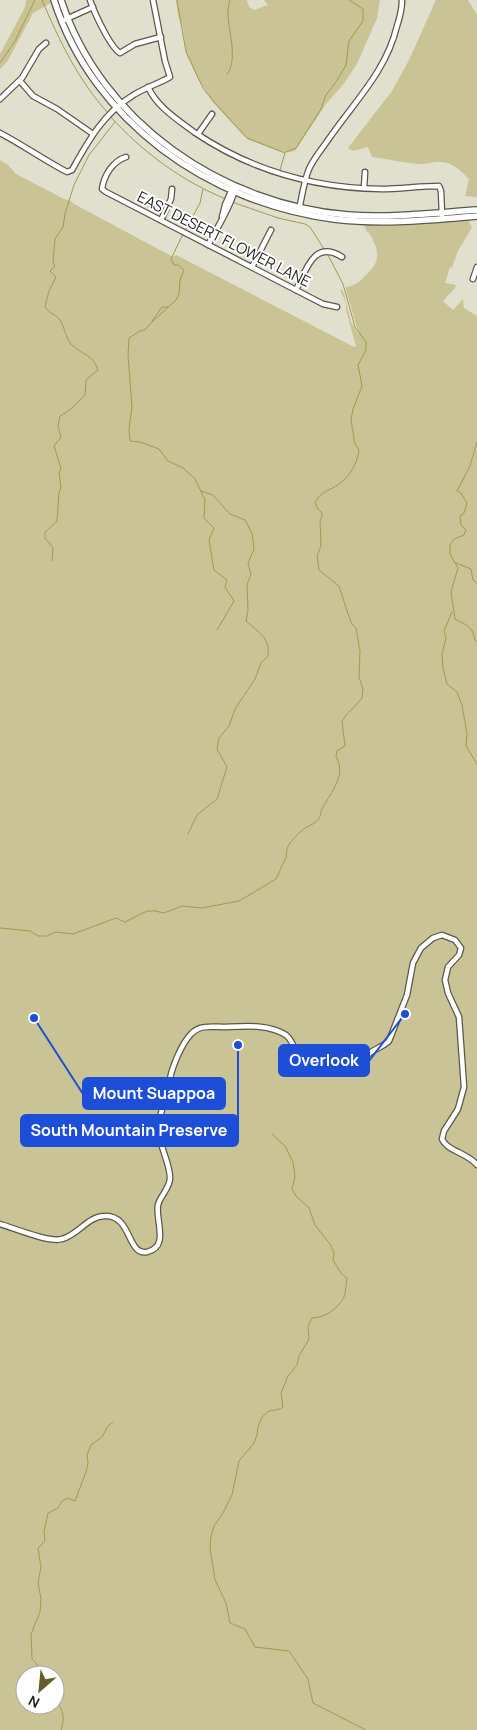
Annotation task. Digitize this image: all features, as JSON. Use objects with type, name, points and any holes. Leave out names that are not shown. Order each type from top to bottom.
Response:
[{"type":"street","points":[[54,0],[117,108],[131,123],[196,173],[233,192],[268,199],[299,210],[373,216],[477,216]]},
{"type":"street","points":[[61,0],[65,20]]},
{"type":"street","points":[[90,0],[116,51],[120,53],[135,44],[161,37]]},
{"type":"street","points":[[0,134],[28,148],[47,162],[70,172],[93,134],[106,118],[117,108],[148,88],[170,77],[153,0]]},
{"type":"street","points":[[299,210],[305,180],[313,161],[349,110],[366,90],[387,58],[402,11],[402,0]]},
{"type":"street","points":[[65,20],[93,7]]},
{"type":"street","points":[[0,99],[20,81],[39,49],[46,43]]},
{"type":"street","points":[[20,81],[33,96],[57,109],[93,134]]},
{"type":"street","points":[[148,88],[153,96],[173,116],[220,149],[238,158],[275,172],[343,187],[383,189],[439,186],[442,216]]},
{"type":"street","points":[[198,134],[212,114]]},
{"type":"street","name":"EAST DESERT FLOWER LANE","points":[[126,157],[112,166],[102,189],[323,304],[337,307]]},
{"type":"street","points":[[364,188],[365,172]]},
{"type":"street","points":[[161,220],[172,199],[172,189]]},
{"type":"street","points":[[208,245],[233,192]]},
{"type":"street","points":[[442,216],[477,210]]},
{"type":"street","points":[[252,268],[271,230]]},
{"type":"street","points":[[296,290],[314,256],[322,251],[342,257]]},
{"type":"street","points":[[473,279],[477,267]]},
{"type":"street","points":[[0,1224],[40,1237],[58,1240],[68,1237],[98,1217],[108,1216],[117,1219],[124,1225],[136,1248],[144,1252],[151,1250],[157,1245],[161,1237],[158,1207],[170,1180],[160,1139],[161,1116],[169,1093],[170,1079],[174,1066],[190,1035],[200,1028],[206,1027],[255,1026],[269,1029],[287,1036],[294,1045],[300,1059],[307,1067],[339,1074],[350,1071],[367,1055],[389,1041],[407,995],[410,971],[416,954],[431,939],[442,935],[455,940],[461,948],[459,955],[448,967],[445,980],[448,993],[459,1017],[464,1084],[458,1108],[444,1131],[442,1139],[447,1146],[470,1158],[477,1165]]},
{"type":"shaded area","points":[[26,0],[56,0],[33,13],[7,62],[0,69],[0,54],[25,7]]},
{"type":"shaded area","points":[[176,0],[247,0],[249,7],[254,10],[268,5],[264,0],[380,0],[377,18],[357,64],[342,86],[326,104],[295,151],[284,153],[249,140],[212,101],[197,77],[186,53],[183,28],[178,16]]},
{"type":"shaded area","points":[[436,0],[468,0],[477,15],[477,197],[465,196],[469,179],[456,167],[448,163],[420,164],[402,162],[372,157],[368,147],[353,151],[348,148],[392,91],[409,60]]},
{"type":"shaded area","points":[[0,160],[7,164],[16,174],[71,201],[173,257],[176,255],[354,347],[356,346],[346,310],[346,303],[340,290],[344,294],[351,322],[359,335],[346,287],[352,286],[359,281],[371,270],[376,261],[376,247],[365,226],[410,225],[468,220],[472,227],[457,253],[452,268],[450,267],[445,283],[456,285],[455,288],[443,301],[453,310],[463,299],[464,308],[477,316],[477,1730],[0,1730]]},
{"type":"waterway","points":[[0,63],[15,41],[35,0]]},
{"type":"waterway","points":[[42,0],[55,30],[78,73],[108,113]]},
{"type":"waterway","points":[[177,0],[186,52],[203,88],[247,138],[285,153],[280,170]]},
{"type":"waterway","points":[[227,74],[232,62],[228,14],[230,0]]},
{"type":"waterway","points":[[286,152],[296,148],[321,109],[326,95],[346,65],[349,41],[363,21],[363,9],[349,0]]},
{"type":"waterway","points":[[110,116],[135,141],[164,164],[194,184],[226,199]]},
{"type":"waterway","points":[[52,561],[53,548],[45,538],[45,532],[57,521],[61,487],[59,473],[61,468],[54,446],[61,437],[58,426],[60,416],[85,395],[86,380],[98,370],[90,358],[72,345],[60,320],[45,307],[49,291],[56,277],[50,271],[55,266],[53,262],[55,239],[63,227],[74,185],[89,155],[115,122]]},
{"type":"waterway","points":[[185,231],[200,203],[203,189]]},
{"type":"waterway","points":[[232,202],[278,218],[305,224],[310,227],[324,249]]},
{"type":"waterway","points":[[183,234],[171,259],[174,265],[178,265],[184,270],[176,300],[145,330],[129,338],[128,355],[132,407],[129,429],[130,441],[140,442],[159,449],[168,461],[183,468],[195,479],[205,500],[204,518],[214,528],[209,540],[214,570],[227,580],[225,587],[234,601],[217,630]]},
{"type":"waterway","points":[[0,928],[30,931],[38,936],[47,936],[55,932],[73,934],[116,918],[125,922],[147,911],[164,913],[182,906],[202,908],[239,901],[276,879],[286,858],[290,843],[302,830],[318,820],[337,783],[340,770],[336,757],[337,751],[345,746],[342,721],[362,698],[363,689],[359,677],[360,651],[356,628],[352,624],[339,586],[319,570],[317,556],[321,546],[320,520],[322,513],[315,503],[322,494],[347,477],[357,460],[359,450],[355,444],[351,420],[362,386],[358,365],[366,350],[366,342],[355,327],[343,284],[328,255]]},
{"type":"waterway","points":[[152,321],[162,307],[168,307]]},
{"type":"waterway","points":[[477,442],[470,466],[457,491],[461,493],[467,503],[464,513],[460,516],[461,525],[466,530],[464,535],[454,539],[450,545],[450,554],[458,568],[451,592],[455,619],[469,627],[477,641]]},
{"type":"waterway","points":[[188,834],[197,815],[217,799],[227,767],[217,749],[219,738],[229,726],[235,709],[255,679],[261,663],[268,656],[267,644],[263,636],[246,621],[248,610],[247,585],[251,574],[248,563],[254,549],[252,533],[245,520],[230,514],[213,495],[201,491]]},
{"type":"waterway","points":[[456,563],[471,569],[473,580],[477,584]]},
{"type":"waterway","points":[[452,612],[444,631],[446,638],[442,654],[443,668],[447,684],[457,692],[462,705],[467,734],[466,746],[477,764]]},
{"type":"waterway","points":[[272,1134],[285,1146],[293,1162],[295,1177],[292,1189],[296,1196],[309,1208],[315,1225],[330,1244],[334,1253],[333,1260],[341,1273],[347,1278],[346,1290],[344,1297],[334,1309],[326,1315],[312,1318],[308,1326],[309,1339],[299,1356],[297,1365],[288,1376],[281,1393],[283,1407],[269,1411],[262,1417],[254,1443],[239,1461],[232,1495],[214,1526],[211,1536],[210,1548],[215,1580],[226,1603],[230,1623],[245,1629],[255,1647],[289,1651],[308,1679],[313,1703],[366,1730]]},
{"type":"waterway","points":[[38,1665],[32,1659],[31,1634],[40,1612],[41,1599],[38,1583],[41,1567],[38,1548],[45,1541],[44,1532],[48,1513],[58,1508],[62,1501],[67,1498],[75,1501],[86,1472],[87,1455],[91,1445],[102,1437],[108,1426],[113,1422]]},
{"type":"waterway","points":[[61,1730],[63,1715]]},
{"type":"place","name":"Overlook","points":[[405,1014]]},
{"type":"place","name":"Mount Suappoa","points":[[34,1018]]},
{"type":"place","name":"South Mountain Preserve","points":[[238,1045]]}]
